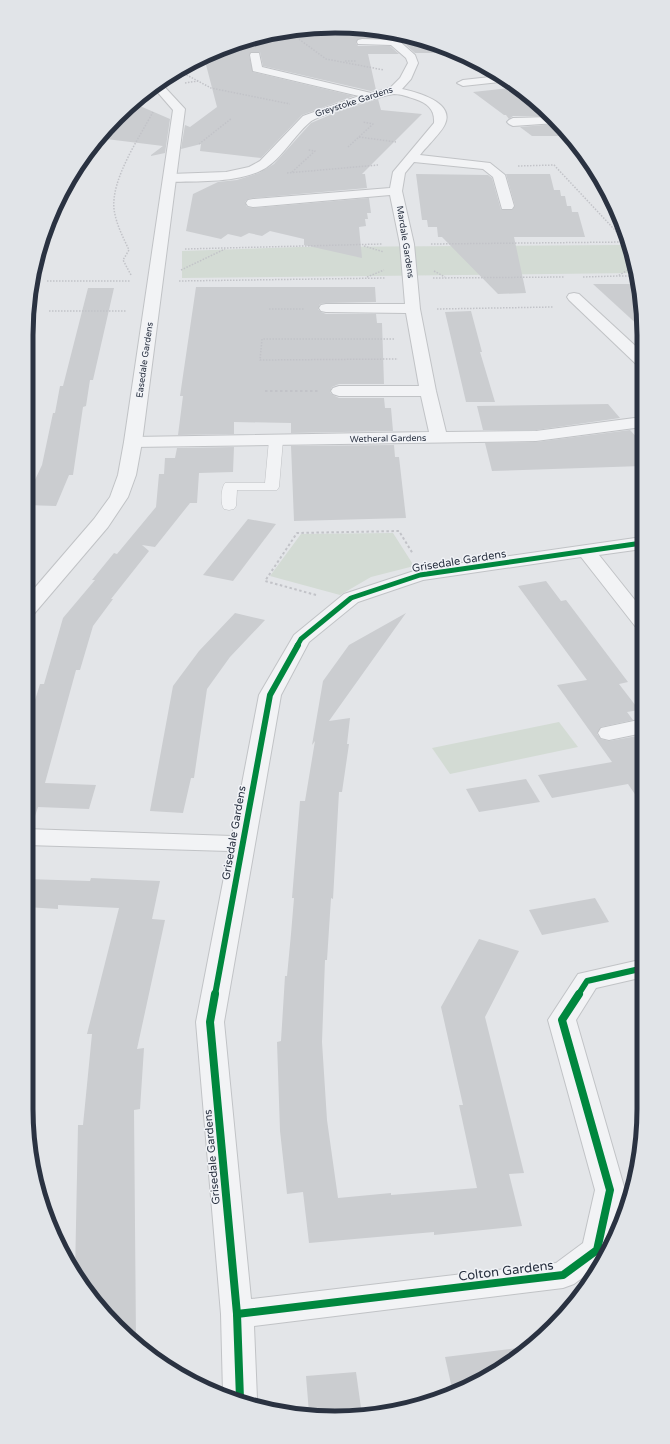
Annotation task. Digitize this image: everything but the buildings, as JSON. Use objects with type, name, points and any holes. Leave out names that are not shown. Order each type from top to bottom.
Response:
[{"type":"street","name":"Greystoke Gardens","points":[[170,178],[226,176],[253,170],[264,164],[307,118],[325,110],[371,96],[394,91],[404,79],[413,63],[411,57],[394,42],[362,42]]},
{"type":"street","points":[[255,55],[257,69],[371,96]]},
{"type":"street","points":[[463,83],[497,80]]},
{"type":"street","name":"Easedale Gardens","points":[[33,603],[100,523],[119,497],[127,475],[152,310],[179,109],[160,89]]},
{"type":"street","name":"Mardale Gardens","points":[[394,91],[415,95],[434,104],[440,113],[440,123],[399,172],[396,191],[407,244],[412,278],[413,309],[428,391],[439,438]]},
{"type":"street","points":[[513,122],[548,120]]},
{"type":"street","points":[[409,161],[486,166],[499,175],[507,206]]},
{"type":"street","points":[[253,203],[396,191]]},
{"type":"street","points":[[579,302],[637,356]]},
{"type":"street","points":[[326,308],[413,309]]},
{"type":"street","points":[[339,391],[428,391]]},
{"type":"street","name":"Wetheral Gardens","points":[[133,442],[536,436],[637,423]]},
{"type":"street","name":"Grisedale Gardens","points":[[240,1396],[237,1314],[210,1022],[270,695],[301,639],[351,598],[425,574],[637,544]]},
{"type":"street","points":[[586,552],[637,616]]},
{"type":"street","points":[[609,733],[637,727]]},
{"type":"street","points":[[33,837],[242,844]]},
{"type":"street","name":"Colton Gardens","points":[[237,1314],[563,1275],[597,1250],[610,1190],[562,1020],[587,981],[637,970]]},
{"type":"lane","points":[[229,506],[230,486],[272,487],[276,440]]},
{"type":"path","points":[[295,36],[326,59],[378,68],[397,74],[404,79]]},
{"type":"path","points":[[184,73],[211,88],[325,110]]},
{"type":"path","points":[[47,281],[134,281],[123,260],[129,250],[116,217],[114,202],[129,158],[155,109]]},
{"type":"path","points":[[199,144],[232,118]]},
{"type":"path","points":[[359,137],[421,146]]},
{"type":"path","points":[[285,173],[409,161]]},
{"type":"path","points":[[486,166],[554,165],[620,236]]},
{"type":"path","points":[[160,249],[407,244],[623,243]]},
{"type":"path","points":[[156,276],[181,271],[228,248]]},
{"type":"path","points":[[618,276],[629,269]]},
{"type":"path","points":[[156,276],[412,278],[571,277]]},
{"type":"path","points":[[579,277],[631,276]]},
{"type":"path","points":[[413,309],[579,302]]},
{"type":"path","points":[[269,309],[326,308]]},
{"type":"path","points":[[49,310],[152,310]]},
{"type":"path","points":[[419,339],[262,339],[260,360],[422,359]]},
{"type":"path","points":[[264,391],[339,391]]},
{"type":"path","points":[[345,603],[265,582],[297,533],[399,531],[425,574]]},
{"type":"shaded area","points":[[621,245],[625,250],[630,273],[182,278],[182,251],[300,247]]},
{"type":"shaded area","points":[[393,533],[414,566],[371,577],[340,595],[270,576],[301,534]]},
{"type":"shaded area","points":[[559,722],[578,747],[450,774],[432,748]]},
{"type":"cycle path","points":[[240,1396],[237,1314],[210,1022],[270,695],[301,639],[351,598],[420,575],[637,544]]},
{"type":"cycle path","points":[[237,1314],[563,1275],[597,1250],[610,1190],[562,1020],[587,981],[637,970]]}]
